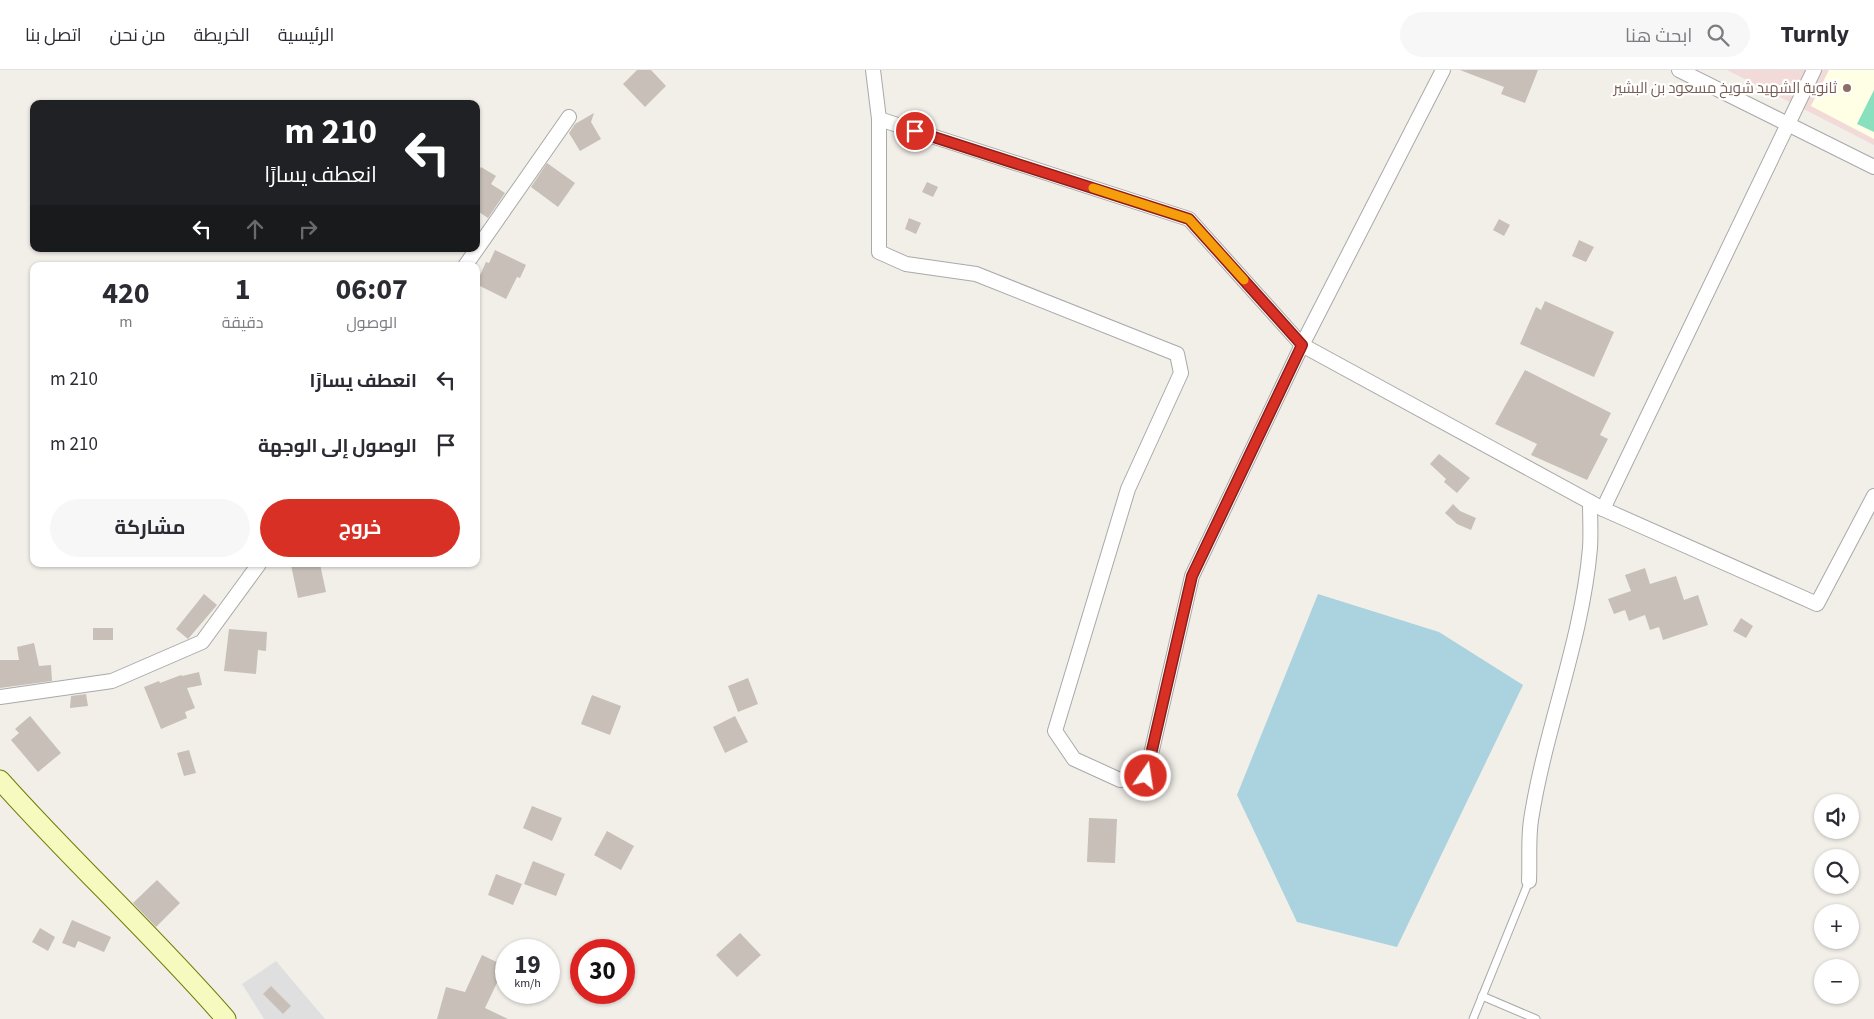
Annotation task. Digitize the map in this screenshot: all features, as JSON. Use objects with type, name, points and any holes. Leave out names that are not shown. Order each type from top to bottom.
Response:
[{"type":"main road","points":[[0,780],[53,839],[202,991],[226,1019]]},
{"type":"street","points":[[872,70],[879,119],[879,252],[906,264],[976,274],[1177,354],[1182,374],[1128,489],[1055,731],[1074,759],[1120,780],[1146,776],[1192,576],[1302,345],[1443,70]]},
{"type":"street","points":[[1679,70],[1874,168]]},
{"type":"street","points":[[1603,509],[1814,70]]},
{"type":"street","points":[[480,245],[569,117]]},
{"type":"street","points":[[879,119],[1189,219],[1302,345],[1603,509],[1817,604],[1874,496]]},
{"type":"street","points":[[1529,881],[1531,822],[1536,794],[1586,578],[1590,547],[1590,502]]},
{"type":"street","points":[[0,697],[112,681],[202,642],[257,567]]},
{"type":"lane","points":[[1472,1019],[1529,881]]},
{"type":"lane","points":[[1482,996],[1536,1019]]},
{"type":"shaded area","points":[[1727,70],[1874,70],[1874,145]]},
{"type":"shaded area","name":"ثانوية الشهيد شويخ مسعود بن البشير","points":[[1829,70],[1874,70],[1874,139],[1811,106]]},
{"type":"shaded area","points":[[276,961],[325,1019],[264,1019],[242,984]]},
{"type":"green space","points":[[1874,90],[1874,132],[1857,124]]},
{"type":"water","points":[[1318,594],[1439,632],[1523,685],[1397,947],[1297,922],[1237,795]]},
{"type":"building","points":[[637,70],[651,70],[666,86],[645,107],[623,84]]},
{"type":"building","points":[[1460,70],[1538,70],[1525,103],[1501,94],[1504,87]]},
{"type":"building","points":[[594,113],[591,122],[601,139],[580,151],[569,133],[575,124]]},
{"type":"building","points":[[547,163],[575,183],[558,207],[531,187]]},
{"type":"building","points":[[481,167],[496,176],[491,184],[505,193],[488,218],[480,213]]},
{"type":"building","points":[[927,182],[938,187],[933,197],[922,192]]},
{"type":"building","points":[[909,218],[921,223],[916,234],[905,229]]},
{"type":"building","points":[[1499,219],[1510,225],[1504,236],[1493,230]]},
{"type":"building","points":[[1579,240],[1594,247],[1586,262],[1572,256]]},
{"type":"building","points":[[495,250],[526,265],[520,278],[517,277],[506,299],[480,286],[480,275],[486,262],[489,263]]},
{"type":"building","points":[[1545,301],[1614,332],[1594,377],[1520,344],[1536,307],[1541,310]]},
{"type":"building","points":[[1525,370],[1611,413],[1600,435],[1608,439],[1587,480],[1531,455],[1537,444],[1495,424]]},
{"type":"building","points":[[1439,454],[1470,478],[1457,493],[1444,482],[1446,479],[1430,464]]},
{"type":"building","points":[[1453,504],[1460,511],[1476,518],[1471,530],[1457,524],[1445,513]]},
{"type":"building","points":[[291,567],[321,567],[326,592],[298,598]]},
{"type":"building","points":[[1645,568],[1650,584],[1676,576],[1684,600],[1698,595],[1708,625],[1663,640],[1659,627],[1650,630],[1645,615],[1629,621],[1625,610],[1614,614],[1608,599],[1631,591],[1625,575]]},
{"type":"building","points":[[204,594],[217,605],[188,639],[176,629]]},
{"type":"building","points":[[1741,618],[1753,626],[1746,638],[1733,631]]},
{"type":"building","points":[[93,628],[113,628],[113,640],[93,640]]},
{"type":"building","points":[[229,629],[267,632],[266,651],[258,650],[256,674],[224,671]]},
{"type":"building","points":[[34,643],[39,666],[51,665],[52,681],[0,688],[0,660],[19,660],[17,647]]},
{"type":"building","points":[[199,672],[202,685],[187,688],[195,708],[185,712],[187,718],[161,729],[144,687],[181,675]]},
{"type":"building","points":[[748,678],[758,704],[738,712],[728,686]]},
{"type":"building","points":[[86,694],[88,706],[70,708],[71,696]]},
{"type":"building","points":[[592,695],[621,706],[610,735],[581,724]]},
{"type":"building","points":[[30,716],[61,753],[38,772],[11,740],[19,733],[15,729]]},
{"type":"building","points":[[735,716],[748,742],[725,753],[713,727]]},
{"type":"building","points":[[189,750],[196,773],[184,776],[177,753]]},
{"type":"building","points":[[532,806],[562,818],[552,841],[523,828]]},
{"type":"building","points":[[1089,818],[1117,819],[1115,863],[1087,862]]},
{"type":"building","points":[[607,831],[634,846],[621,870],[594,855]]},
{"type":"building","points":[[533,861],[565,874],[556,896],[524,884]]},
{"type":"building","points":[[496,874],[522,884],[513,905],[488,895]]},
{"type":"building","points":[[157,880],[180,903],[156,927],[133,903]]},
{"type":"building","points":[[72,920],[111,937],[104,952],[78,941],[75,948],[62,943]]},
{"type":"building","points":[[40,928],[55,937],[48,951],[32,942]]},
{"type":"building","points":[[740,933],[761,955],[737,977],[716,955]]},
{"type":"building","points":[[482,955],[495,961],[495,987],[485,1008],[508,1019],[437,1019],[446,987],[465,992]]},
{"type":"building","points":[[271,986],[291,1006],[283,1014],[263,994]]},
{"type":"slow traffic","points":[[1093,188],[1189,219],[1244,280]]},
{"type":"place","name":"ثانوية الشهيد شويخ مسعود بن البشير","points":[[1847,88]]},
{"type":"route","points":[[915,131],[1189,219],[1302,345],[1192,576],[1146,776]]}]
